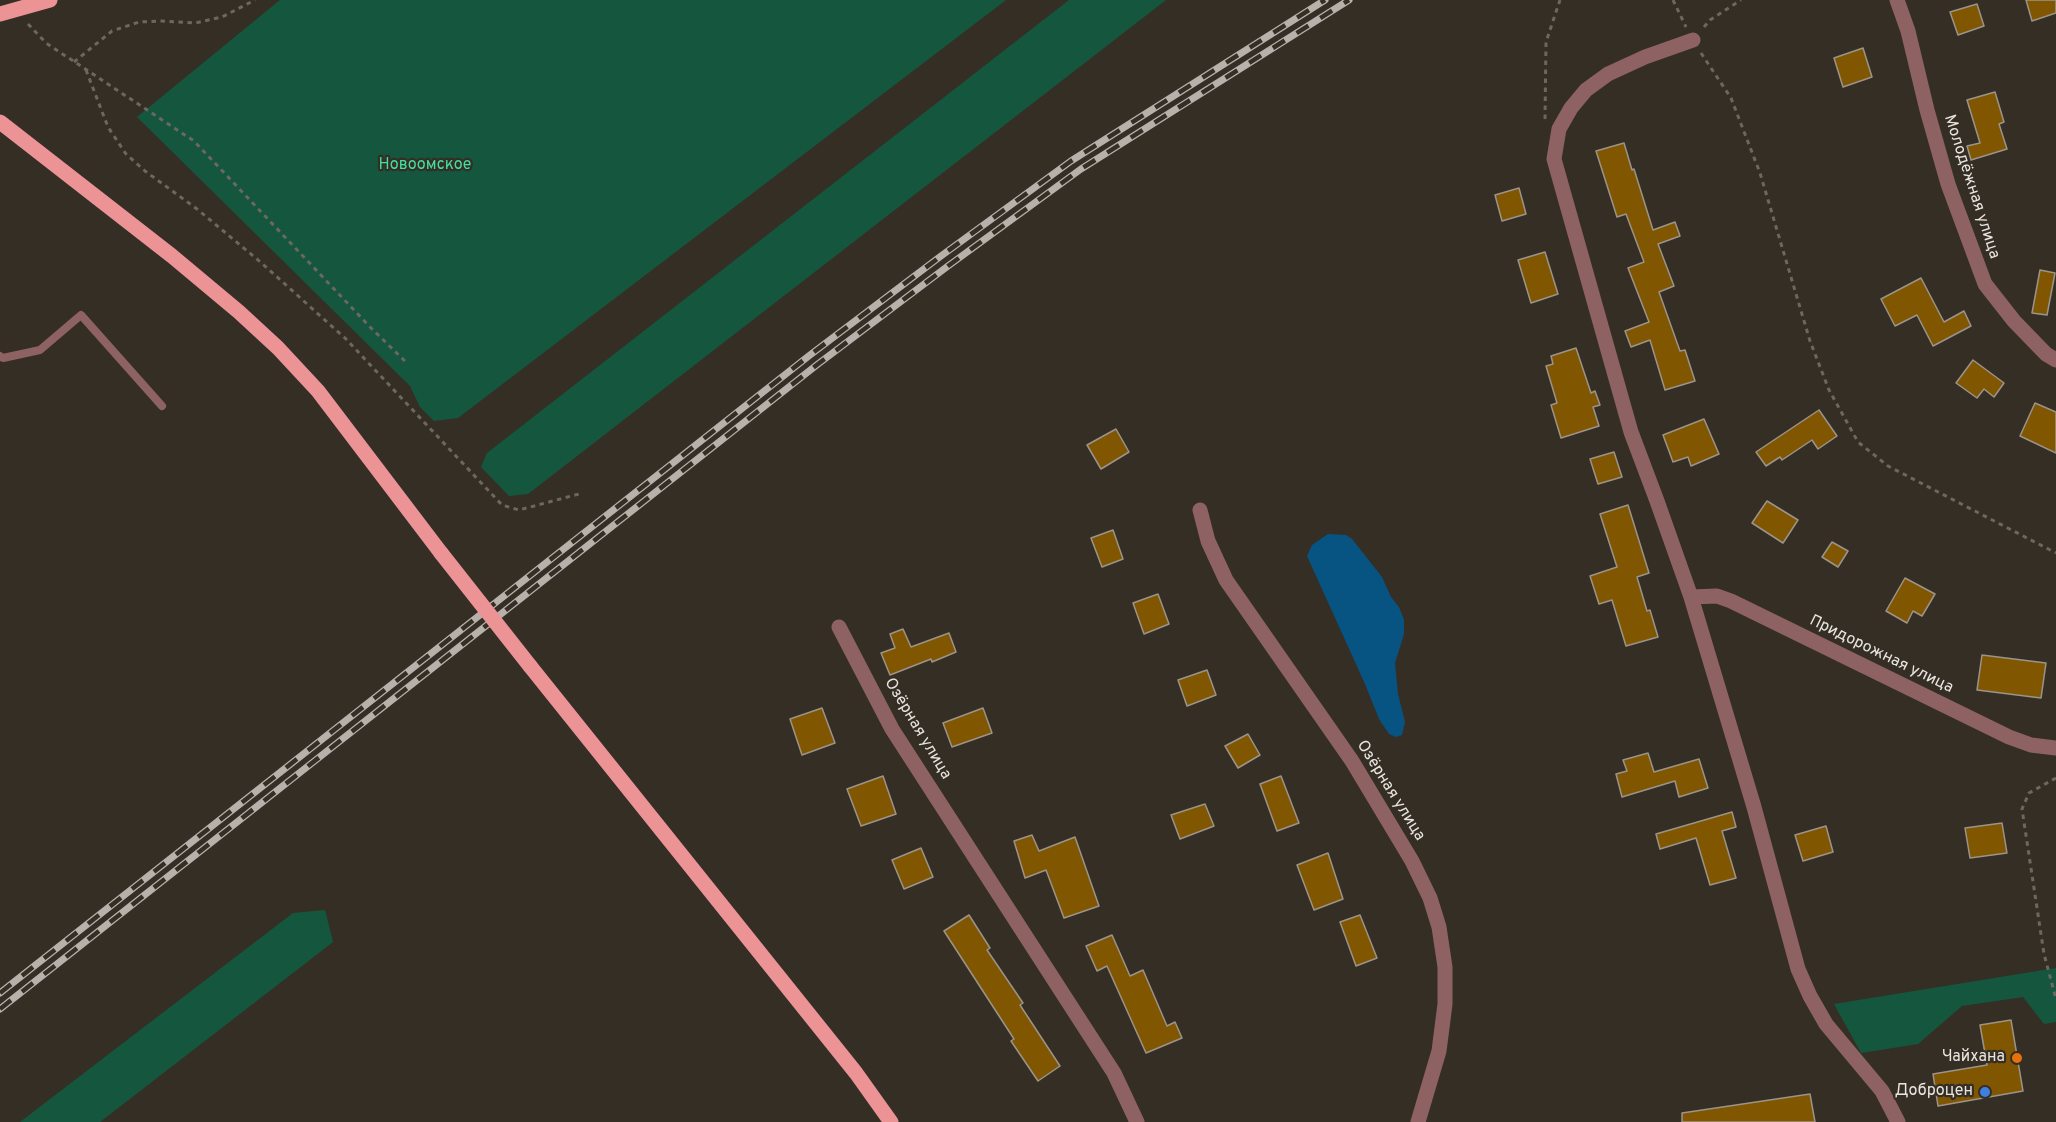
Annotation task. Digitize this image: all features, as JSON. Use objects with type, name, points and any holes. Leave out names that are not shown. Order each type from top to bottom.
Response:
[{"type":"main road","points":[[7,12],[50,0]]},
{"type":"main road","points":[[0,122],[172,256],[239,312],[278,348],[318,391],[441,553],[856,1073],[891,1122]]},
{"type":"street","name":"Молодёжная улица","points":[[1897,0],[1908,31],[1948,184],[1985,284],[2014,321],[2046,354],[2056,360]]},
{"type":"street","points":[[1693,40],[1608,74],[1586,90],[1558,129],[1554,159],[1631,432],[1691,597],[1754,807],[1798,969],[1810,996],[1827,1024],[1882,1091],[1899,1122]]},
{"type":"street","name":"Озёрная улица","points":[[1200,510],[1208,541],[1226,580],[1352,761],[1412,861],[1430,898],[1439,927],[1445,967],[1445,1004],[1439,1051],[1418,1122]]},
{"type":"street","name":"Придорожная улица","points":[[1691,597],[1717,596],[1731,601],[2009,737],[2031,745],[2056,748]]},
{"type":"street","name":"Озёрная улица","points":[[839,627],[892,729],[1114,1073],[1137,1122]]},
{"type":"lane","points":[[0,356],[3,358],[40,350],[81,315],[162,406]]},
{"type":"path","points":[[74,62],[112,31],[139,22],[195,23],[222,17],[255,0]]},
{"type":"path","points":[[1547,126],[1544,115],[1546,42],[1560,0]]},
{"type":"path","points":[[1673,0],[1693,40],[1731,98],[1760,173],[1809,341],[1829,390],[1858,442],[1888,466],[2056,553]]},
{"type":"path","points":[[1693,40],[1710,20],[1741,0]]},
{"type":"path","points":[[7,12],[46,44],[194,141],[408,364]]},
{"type":"path","points":[[86,70],[108,127],[126,154],[258,260],[345,338],[502,505],[519,510],[579,494]]},
{"type":"path","points":[[2056,778],[2029,793],[2022,809],[2044,954],[2056,999]]},
{"type":"green space","name":"Новоомское","points":[[280,0],[1006,0],[458,418],[434,421],[420,407],[410,386],[137,117]]},
{"type":"green space","points":[[1069,0],[1166,0],[528,494],[509,496],[481,467],[487,453]]},
{"type":"green space","points":[[325,910],[333,942],[100,1122],[20,1122],[293,913]]},
{"type":"green space","points":[[2056,968],[2056,1022],[2044,1024],[2023,997],[1962,1006],[1918,1044],[1861,1053],[1834,1004]]},
{"type":"water","points":[[1328,534],[1346,535],[1352,539],[1382,577],[1404,620],[1404,634],[1395,663],[1398,694],[1405,722],[1402,735],[1396,737],[1389,734],[1379,719],[1307,556],[1312,545]]},
{"type":"building","points":[[2026,0],[2056,0],[2056,13],[2032,21]]},
{"type":"building","points":[[1977,4],[1984,26],[1958,35],[1950,12]]},
{"type":"building","points":[[1863,48],[1872,77],[1843,87],[1834,58]]},
{"type":"building","points":[[1995,92],[2004,122],[1999,124],[2007,149],[1971,160],[1967,146],[1980,143],[1967,100]]},
{"type":"building","points":[[1624,143],[1653,230],[1675,222],[1680,236],[1658,244],[1674,286],[1659,292],[1680,351],[1685,350],[1695,381],[1665,390],[1650,340],[1631,347],[1625,331],[1649,322],[1628,268],[1644,262],[1626,214],[1617,217],[1596,151]]},
{"type":"building","points":[[1519,188],[1526,214],[1502,221],[1495,195]]},
{"type":"building","points":[[1545,252],[1558,294],[1531,303],[1518,260]]},
{"type":"building","points":[[2040,270],[2055,273],[2047,315],[2032,313]]},
{"type":"building","points":[[1921,278],[1944,322],[1964,311],[1971,326],[1933,346],[1917,315],[1895,326],[1881,299]]},
{"type":"building","points":[[1576,348],[1591,393],[1595,391],[1600,405],[1593,407],[1599,426],[1561,438],[1551,405],[1557,403],[1546,366],[1553,364],[1551,356]]},
{"type":"building","points":[[1973,360],[2004,383],[1994,397],[1984,389],[1977,398],[1956,383]]},
{"type":"building","points":[[2035,403],[2056,412],[2056,453],[2020,436]]},
{"type":"building","points":[[1819,410],[1837,436],[1818,449],[1812,440],[1782,460],[1780,457],[1766,466],[1756,452]]},
{"type":"building","points":[[1704,419],[1719,454],[1691,466],[1688,457],[1673,462],[1663,435]]},
{"type":"building","points":[[1116,429],[1129,452],[1101,469],[1087,445]]},
{"type":"building","points":[[1614,452],[1622,477],[1598,484],[1590,459]]},
{"type":"building","points":[[1767,501],[1798,520],[1783,543],[1752,523]]},
{"type":"building","points":[[1628,505],[1649,573],[1637,577],[1658,637],[1626,646],[1612,600],[1599,604],[1590,576],[1617,567],[1600,514]]},
{"type":"building","points":[[1113,530],[1123,559],[1102,567],[1091,538]]},
{"type":"building","points":[[1832,542],[1848,551],[1838,567],[1822,557]]},
{"type":"building","points":[[1905,578],[1935,594],[1922,616],[1913,611],[1907,623],[1886,611]]},
{"type":"building","points":[[1158,594],[1169,624],[1144,634],[1133,603]]},
{"type":"building","points":[[903,629],[911,647],[949,633],[956,652],[890,675],[881,653],[895,648],[890,634]]},
{"type":"building","points":[[1982,655],[2046,663],[2041,698],[1977,690]]},
{"type":"building","points":[[1207,670],[1216,695],[1187,706],[1178,680]]},
{"type":"building","points":[[822,708],[835,743],[802,755],[790,719]]},
{"type":"building","points":[[983,708],[992,733],[952,747],[943,723]]},
{"type":"building","points":[[1248,734],[1260,755],[1238,768],[1225,746]]},
{"type":"building","points":[[1648,753],[1654,772],[1699,759],[1708,788],[1679,797],[1675,781],[1622,797],[1616,774],[1627,771],[1623,760]]},
{"type":"building","points":[[883,776],[896,814],[861,826],[847,789]]},
{"type":"building","points":[[1281,776],[1299,823],[1277,831],[1260,784]]},
{"type":"building","points":[[1205,804],[1214,826],[1180,839],[1171,815]]},
{"type":"building","points":[[1732,812],[1736,827],[1722,831],[1736,878],[1710,885],[1696,838],[1660,849],[1656,834]]},
{"type":"building","points":[[2002,823],[2007,853],[1970,858],[1965,828]]},
{"type":"building","points":[[1826,826],[1833,852],[1803,861],[1795,835]]},
{"type":"building","points":[[1032,835],[1039,851],[1075,837],[1099,906],[1064,918],[1046,870],[1025,878],[1014,841]]},
{"type":"building","points":[[921,848],[933,877],[904,889],[892,860]]},
{"type":"building","points":[[1328,853],[1343,899],[1314,910],[1297,865]]},
{"type":"building","points":[[969,915],[990,948],[987,950],[1023,1003],[1020,1005],[1060,1066],[1038,1081],[1011,1041],[1014,1039],[944,931]]},
{"type":"building","points":[[1360,915],[1377,958],[1356,966],[1340,922]]},
{"type":"building","points":[[1112,935],[1130,976],[1143,970],[1167,1026],[1175,1022],[1182,1038],[1146,1053],[1107,966],[1097,971],[1086,946]]},
{"type":"building","points":[[2011,1020],[2023,1091],[1938,1106],[1933,1074],[1987,1065],[1980,1025]]},
{"type":"building","points":[[1810,1094],[1815,1122],[1682,1122],[1682,1113]]},
{"type":"railway","points":[[0,993],[810,355],[941,256],[1071,161],[1325,0]]},
{"type":"railway","points":[[0,1009],[818,364],[948,266],[1081,169],[1349,0]]},
{"type":"place","name":"Чайхана","points":[[2017,1058]]},
{"type":"place","name":"Доброцен","points":[[1985,1092]]}]
